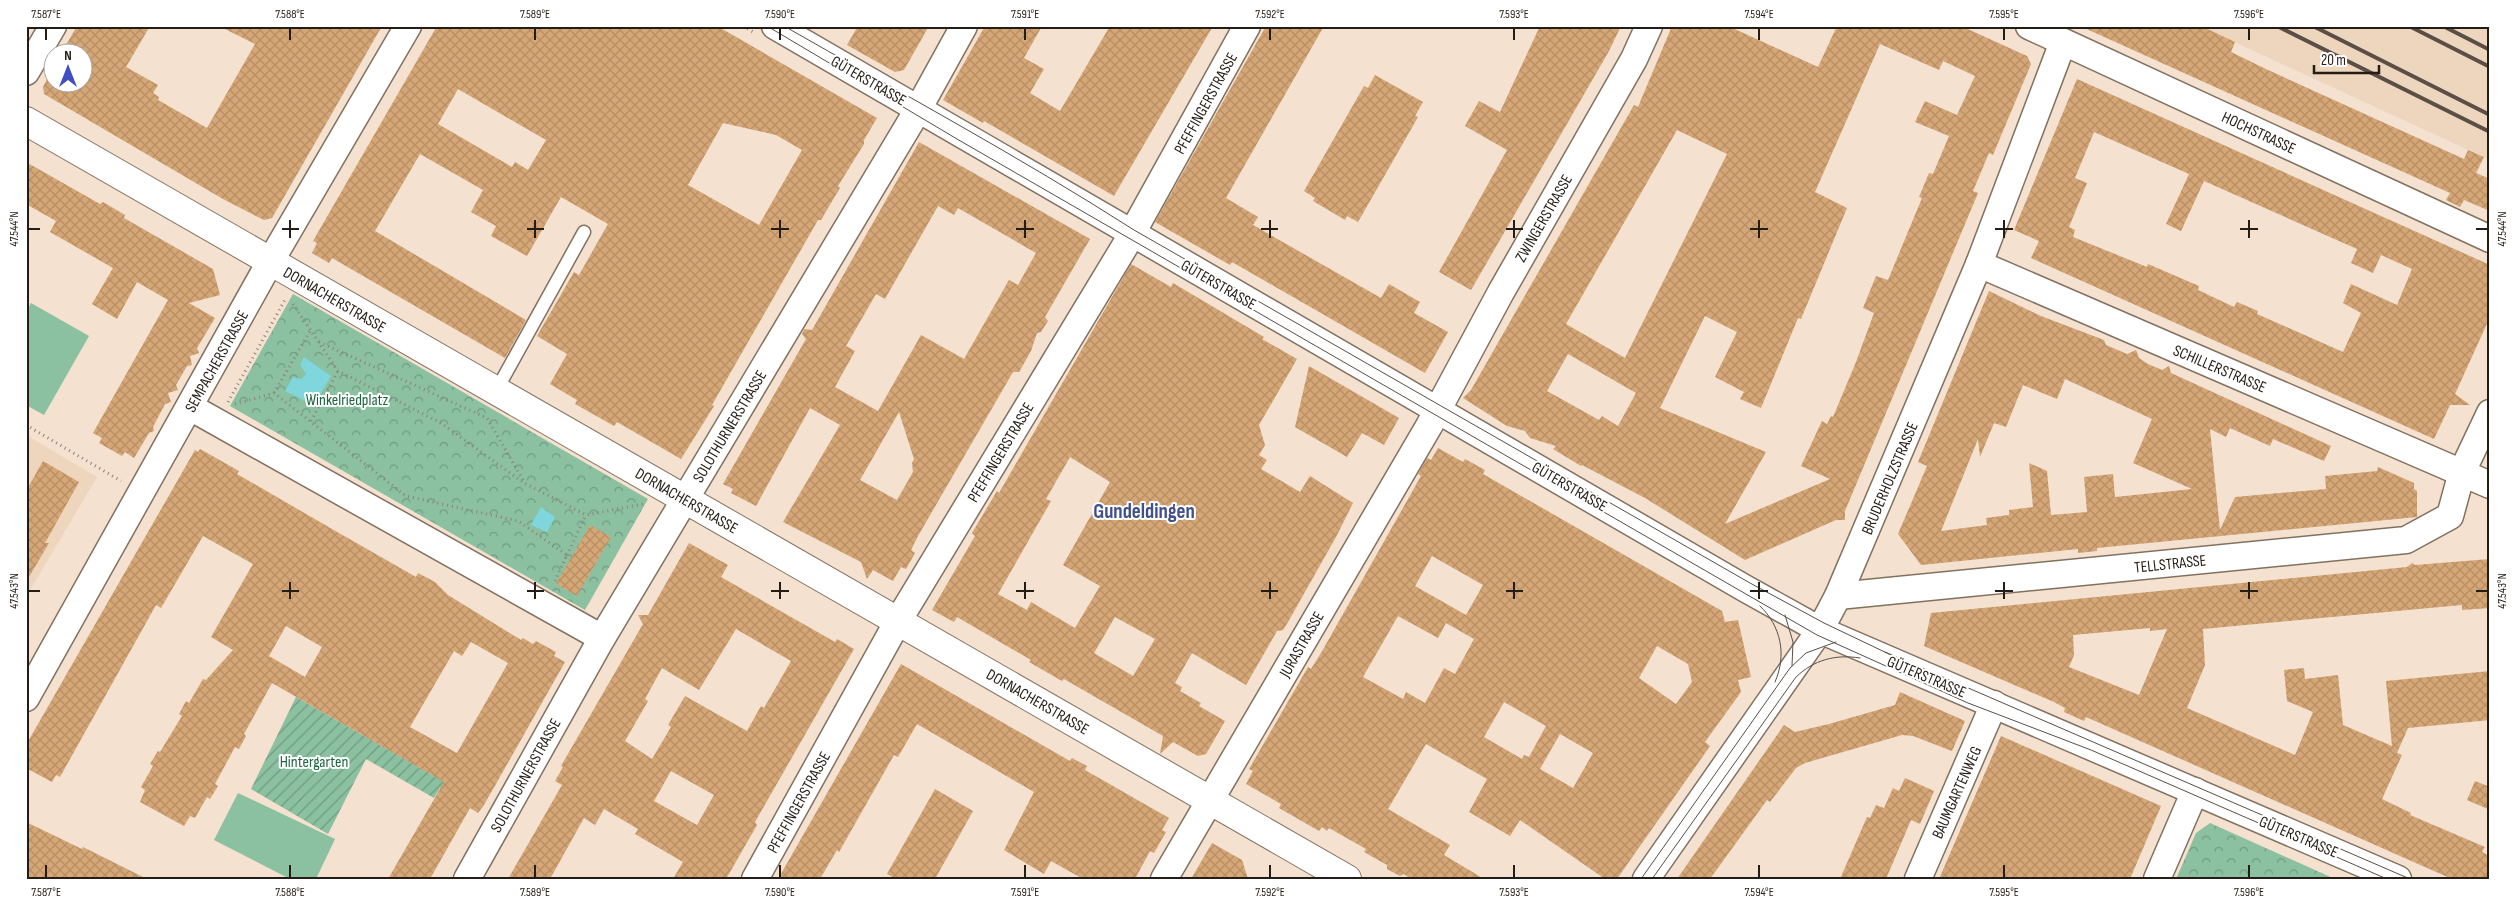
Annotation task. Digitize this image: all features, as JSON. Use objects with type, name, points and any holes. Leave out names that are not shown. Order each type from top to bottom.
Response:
[{"type":"main road","name":"DORNACHERSTRASSE","points":[[26,121],[496,391],[679,509],[898,621],[1347,879]]},
{"type":"street","points":[[26,72],[53,26]]},
{"type":"street","name":"SEMPACHERSTRASSE","points":[[26,698],[270,262],[408,26]]},
{"type":"street","name":"GÜTERSTRASSE","points":[[775,26],[1746,590],[1820,630],[2398,879]]},
{"type":"street","name":"SOLOTHURNERSTRASSE","points":[[467,879],[602,638],[918,109],[964,26]]},
{"type":"street","name":"PFEFFINGERSTRASSE","points":[[755,879],[898,621],[1132,234],[1247,26]]},
{"type":"street","name":"ZWINGERSTRASSE","points":[[1439,410],[1501,292],[1634,60],[1649,26]]},
{"type":"street","name":"HOCHSTRASSE","points":[[2029,26],[2490,239]]},
{"type":"street","name":"BRUDERHOLZSTRASSE","points":[[1646,879],[1820,630],[1838,596],[1979,264],[2064,42]]},
{"type":"street","name":"SCHILLERSTRASSE","points":[[1979,264],[2462,472]]},
{"type":"street","points":[[190,407],[602,638]]},
{"type":"street","name":"JURASTRASSE","points":[[1164,879],[1439,410]]},
{"type":"street","name":"TELLSTRASSE","points":[[1838,596],[2406,540],[2450,516],[2462,472],[2490,413]]},
{"type":"street","points":[[2462,472],[2490,486]]},
{"type":"street","name":"BAUMGARTENWEG","points":[[1918,879],[1994,704]]},
{"type":"street","points":[[2157,879],[2195,791]]},
{"type":"lane","points":[[496,391],[584,232]]},
{"type":"path","points":[[310,331],[274,393],[226,406],[287,295],[338,371],[441,423],[524,483],[586,515],[644,504],[679,509]]},
{"type":"path","points":[[318,342],[487,418],[524,483]]},
{"type":"path","points":[[310,421],[338,371]]},
{"type":"path","points":[[274,393],[406,496],[518,522],[567,556]]},
{"type":"path","points":[[26,425],[141,492]]},
{"type":"path","points":[[543,606],[586,515]]},
{"type":"shaded area","points":[[2201,26],[2490,26],[2490,160],[2215,33]]},
{"type":"shaded area","points":[[26,435],[97,477],[26,597]]},
{"type":"green space","name":"Winkelriedplatz","points":[[293,294],[648,499],[585,610],[230,406]]},
{"type":"green space","points":[[31,303],[89,336],[44,415],[26,405],[26,312]]},
{"type":"green space","name":"Hintergarten","points":[[296,697],[450,785],[446,791],[440,788],[434,798],[366,759],[328,834],[251,789]]},
{"type":"green space","points":[[238,793],[335,839],[316,879],[290,879],[214,840]]},
{"type":"green space","points":[[2210,823],[2335,879],[2176,879],[2196,833]]},
{"type":"water","points":[[304,357],[331,376],[314,405],[285,391],[293,377],[301,379],[306,374],[300,365]]},
{"type":"water","points":[[541,507],[555,517],[547,532],[531,525]]},
{"type":"building","points":[[77,26],[150,26],[126,67],[158,85],[153,93],[159,97],[158,100],[207,128],[255,44],[219,26],[382,26],[272,218],[264,220],[223,199],[44,94],[44,92],[92,92],[92,42],[68,42]]},
{"type":"building","points":[[437,26],[717,26],[877,118],[864,140],[864,144],[838,186],[840,188],[821,220],[818,220],[712,405],[714,406],[681,459],[617,422],[614,426],[575,404],[577,400],[550,384],[567,354],[537,336],[574,272],[579,275],[608,224],[561,197],[527,256],[491,236],[496,226],[471,212],[483,190],[420,154],[375,231],[526,320],[505,358],[332,258],[329,263],[312,253],[317,243],[313,241]],"holes":[[[458,89],[546,140],[528,170],[515,162],[512,167],[438,124]],[[723,123],[776,135],[802,150],[759,225],[688,185]]]},
{"type":"building","points":[[858,26],[929,26],[904,70],[895,72],[847,45]]},
{"type":"building","points":[[985,26],[1042,26],[1024,58],[1044,69],[1030,93],[1060,111],[1110,26],[1213,26],[1114,196],[984,121],[983,123],[943,100]]},
{"type":"building","points":[[1266,26],[1324,26],[1226,198],[1258,217],[1253,225],[1381,298],[1389,284],[1420,302],[1414,313],[1448,332],[1425,373],[1232,262],[1230,265],[1155,222]]},
{"type":"building","points":[[1540,26],[1621,26],[1609,51],[1471,290],[1439,272],[1507,150],[1465,126],[1479,101],[1500,112]]},
{"type":"building","points":[[1672,26],[1728,26],[1818,67],[1837,26],[1961,26],[2027,56],[2031,64],[1993,155],[1989,153],[1973,191],[1978,193],[1845,511],[1845,520],[1836,520],[1745,560],[1645,498],[1581,466],[1553,449],[1556,446],[1530,438],[1525,431],[1507,426],[1463,398],[1471,390],[1634,105],[1638,107]],"holes":[[[1880,44],[1939,70],[1943,61],[1975,76],[1957,115],[1925,101],[1915,122],[1949,136],[1933,174],[1929,173],[1919,197],[1922,198],[1888,280],[1876,276],[1863,308],[1874,313],[1856,362],[1833,417],[1831,416],[1827,424],[1822,421],[1801,466],[1830,479],[1725,524],[1766,452],[1660,408],[1705,316],[1737,332],[1715,377],[1744,392],[1740,399],[1761,408],[1798,318],[1801,319],[1847,208],[1815,192]],[[1677,130],[1727,154],[1625,358],[1566,324]],[[1568,354],[1636,393],[1618,426],[1602,416],[1599,420],[1547,391]]]},
{"type":"building","points":[[2080,26],[2201,26],[2235,42],[2231,52],[2268,70],[2464,159],[2468,150],[2484,157],[2476,173],[2490,179],[2490,211],[2464,200],[2460,207],[2446,200],[2450,193]]},
{"type":"building","points":[[1375,75],[1423,102],[1415,116],[1418,117],[1358,222],[1347,216],[1345,220],[1313,201],[1315,198],[1304,191],[1364,86],[1368,88]]},
{"type":"building","points":[[2077,79],[2490,265],[2490,317],[2455,394],[2470,405],[2450,405],[2434,439],[2031,258],[2039,241],[2014,230]],"holes":[[[2094,132],[2189,174],[2166,224],[2181,231],[2204,181],[2357,249],[2351,263],[2373,273],[2381,255],[2412,269],[2397,305],[2351,284],[2343,303],[2361,313],[2343,352],[2257,314],[2258,311],[2237,302],[2234,307],[2198,290],[2199,286],[2148,264],[2147,267],[2073,237],[2075,230],[2069,227],[2087,183],[2075,178]]]},
{"type":"building","points":[[919,142],[1090,239],[1045,317],[1048,321],[1041,332],[1037,333],[1031,351],[1019,372],[1013,372],[918,536],[911,550],[915,553],[906,569],[901,567],[893,581],[873,570],[867,579],[861,562],[783,522],[840,425],[810,408],[756,506],[731,493],[733,489],[723,484],[806,339],[802,334],[804,329],[812,330]],"holes":[[[938,206],[954,215],[958,208],[1036,253],[1018,285],[1009,280],[964,359],[921,335],[878,411],[835,387],[855,351],[846,346],[876,294],[885,299]],[[899,412],[914,459],[912,463],[913,472],[897,500],[860,480]]]},
{"type":"building","points":[[26,162],[100,204],[103,202],[125,215],[124,218],[213,269],[220,295],[189,303],[215,318],[197,348],[199,353],[190,356],[192,365],[187,366],[176,385],[178,390],[168,393],[171,402],[165,404],[153,427],[154,431],[149,433],[134,458],[125,452],[122,456],[99,443],[102,438],[93,433],[168,300],[137,282],[117,319],[92,304],[113,268],[50,232],[56,221],[26,204]]},
{"type":"building","points":[[1131,264],[1171,287],[1173,283],[1264,337],[1262,339],[1297,359],[1259,425],[1265,445],[1259,455],[1267,460],[1261,469],[1300,492],[1310,476],[1353,503],[1288,622],[1283,630],[1277,631],[1246,685],[1192,653],[1175,683],[1182,687],[1180,691],[1201,703],[1199,706],[1225,721],[1206,754],[1198,756],[1173,742],[1160,754],[1163,736],[1064,679],[1062,681],[1029,662],[1031,660],[957,617],[954,622],[932,610],[975,536],[972,533],[997,491],[999,493]],"holes":[[[1070,457],[1110,482],[1063,565],[1100,586],[1075,628],[1031,602],[1027,610],[998,594],[1051,501],[1046,499]],[[1115,617],[1155,639],[1133,676],[1094,653]]]},
{"type":"building","points":[[1989,291],[2041,316],[2104,340],[2106,345],[2127,354],[2136,350],[2139,358],[2148,364],[2162,370],[2169,366],[2171,373],[2331,446],[2324,461],[2273,439],[2270,446],[2230,428],[2226,437],[2210,429],[2220,530],[2235,497],[2326,489],[2325,476],[2377,471],[2378,467],[2414,483],[2414,489],[2417,491],[2417,517],[2097,548],[2097,551],[2078,553],[2078,549],[1921,565],[1898,534],[1927,466],[1918,462]],"holes":[[[2065,379],[2152,419],[2133,463],[2192,489],[2115,497],[2113,474],[2084,477],[2087,512],[2051,515],[2047,471],[2029,463],[2033,507],[2009,510],[2009,515],[1986,518],[1987,525],[1941,531],[1978,439],[1980,457],[1994,423],[2006,427],[2023,385],[2057,399]]]},
{"type":"building","points":[[1309,366],[1399,418],[1384,445],[1362,433],[1347,457],[1295,427]]},
{"type":"building","points":[[1438,448],[1463,462],[1465,459],[1485,470],[1483,474],[1722,611],[1725,622],[1738,620],[1751,677],[1738,680],[1741,692],[1705,742],[1710,746],[1617,879],[1605,879],[1520,820],[1510,836],[1469,812],[1487,779],[1426,744],[1388,809],[1450,845],[1444,855],[1484,879],[1411,879],[1404,874],[1400,876],[1387,869],[1387,865],[1364,852],[1366,849],[1329,828],[1327,831],[1322,827],[1319,831],[1279,808],[1281,804],[1246,784],[1253,771],[1249,769],[1308,667],[1311,669],[1321,653],[1421,476],[1418,474],[1427,458],[1431,460]],"holes":[[[1432,556],[1483,585],[1466,615],[1415,586]],[[1398,616],[1438,638],[1446,623],[1474,639],[1455,674],[1444,668],[1425,703],[1406,692],[1403,699],[1363,677]],[[1657,646],[1688,664],[1692,682],[1676,704],[1639,678]],[[1504,702],[1546,726],[1529,757],[1524,755],[1522,759],[1484,737]],[[1560,734],[1593,753],[1573,788],[1540,769]]]},
{"type":"building","points":[[200,449],[239,471],[237,474],[416,577],[418,573],[435,582],[448,595],[521,640],[523,638],[533,644],[536,641],[556,652],[554,656],[565,662],[484,805],[478,813],[470,808],[430,879],[388,879],[444,782],[272,683],[244,734],[246,736],[239,749],[235,747],[215,784],[218,786],[210,799],[207,797],[195,818],[190,816],[184,826],[140,802],[145,790],[141,787],[153,766],[150,764],[158,751],[160,752],[182,716],[179,714],[186,701],[189,703],[203,679],[206,680],[233,650],[211,637],[253,564],[203,536],[161,608],[156,605],[60,777],[56,775],[52,782],[26,768],[26,745],[195,450],[198,452]],"holes":[[[286,626],[322,647],[305,677],[269,656]],[[471,642],[508,663],[457,753],[410,727],[454,651],[462,656]]]},
{"type":"building","points":[[43,461],[79,482],[45,543],[49,543],[26,582],[26,491]]},
{"type":"building","points":[[590,525],[611,537],[577,596],[556,584]]},
{"type":"building","points":[[689,543],[728,565],[721,577],[835,642],[837,639],[854,649],[755,822],[757,825],[726,879],[673,879],[683,862],[635,834],[638,829],[604,809],[595,825],[584,818],[550,879],[508,879],[562,785],[555,781],[563,767],[561,766],[643,624],[638,615],[648,615]],"holes":[[[736,629],[791,661],[764,708],[761,706],[747,731],[685,696],[668,725],[671,727],[652,759],[625,741],[648,701],[645,699],[662,668],[699,690]],[[671,771],[714,795],[697,825],[654,801]]]},
{"type":"building","points":[[2490,559],[2490,608],[2462,610],[2462,605],[2203,629],[2205,665],[2187,708],[2295,755],[2313,712],[2287,701],[2284,670],[2304,668],[2305,679],[2338,675],[2343,725],[2392,746],[2386,681],[2490,671],[2490,720],[2408,728],[2397,753],[2402,755],[2382,799],[2411,813],[2410,815],[2485,847],[2482,852],[2490,856],[2490,879],[2452,879],[2086,717],[2084,721],[2064,712],[2065,708],[2054,702],[1924,646],[1931,613],[2407,567],[2412,563],[2415,565]],"holes":[[[2150,628],[2150,631],[2167,629],[2139,695],[2069,667],[2074,655],[2073,635]]]},
{"type":"building","points":[[901,664],[1070,761],[1072,758],[1087,766],[1085,770],[1169,818],[1162,830],[1166,832],[1154,853],[1150,851],[1135,879],[1083,879],[1051,861],[1044,874],[1004,850],[1034,792],[917,724],[898,757],[894,755],[839,852],[837,850],[820,879],[778,879]]},
{"type":"building","points":[[1900,692],[1965,721],[1952,751],[1913,736],[1902,735],[1805,763],[1796,768],[1770,802],[1767,800],[1710,879],[1677,879],[1784,725],[1795,732],[1829,724],[1895,705]]},
{"type":"building","points":[[2001,736],[2161,806],[2130,879],[1939,879]]},
{"type":"building","points":[[1905,778],[1934,791],[1920,824],[1911,820],[1886,879],[1840,879],[1867,817],[1870,818],[1876,805],[1884,808],[1893,788],[1899,791]]},
{"type":"building","points":[[2475,781],[2490,787],[2490,810],[2467,800]]},
{"type":"building","points":[[935,789],[973,811],[935,879],[896,879],[887,874]]},
{"type":"building","points":[[26,822],[82,849],[83,847],[147,879],[26,879]]},
{"type":"building","points":[[1212,843],[1242,860],[1248,879],[1191,879]]},
{"type":"tram line","points":[[767,26],[957,139],[1817,635],[1968,703],[2091,750],[2387,879]]},
{"type":"tram line","points":[[784,26],[1004,151],[1134,230],[1750,583],[1824,623],[1891,655]]},
{"type":"tram line","points":[[1760,606],[1773,623],[1780,641],[1781,662],[1775,682]]},
{"type":"tram line","points":[[1785,615],[1793,642],[1792,666]]},
{"type":"tram line","points":[[1641,879],[1790,668],[1806,653],[1836,642]]},
{"type":"tram line","points":[[1885,652],[2410,879]]},
{"type":"tram line","points":[[1652,879],[1796,677],[1818,662],[1842,657],[1860,658]]},
{"type":"railway","points":[[2277,26],[2490,132]]},
{"type":"railway","points":[[2313,26],[2490,115]]},
{"type":"railway","points":[[2409,26],[2490,67]]},
{"type":"railway","points":[[2443,26],[2490,50]]},
{"type":"district","name":"Gundeldingen","points":[[1144,511]]}]
